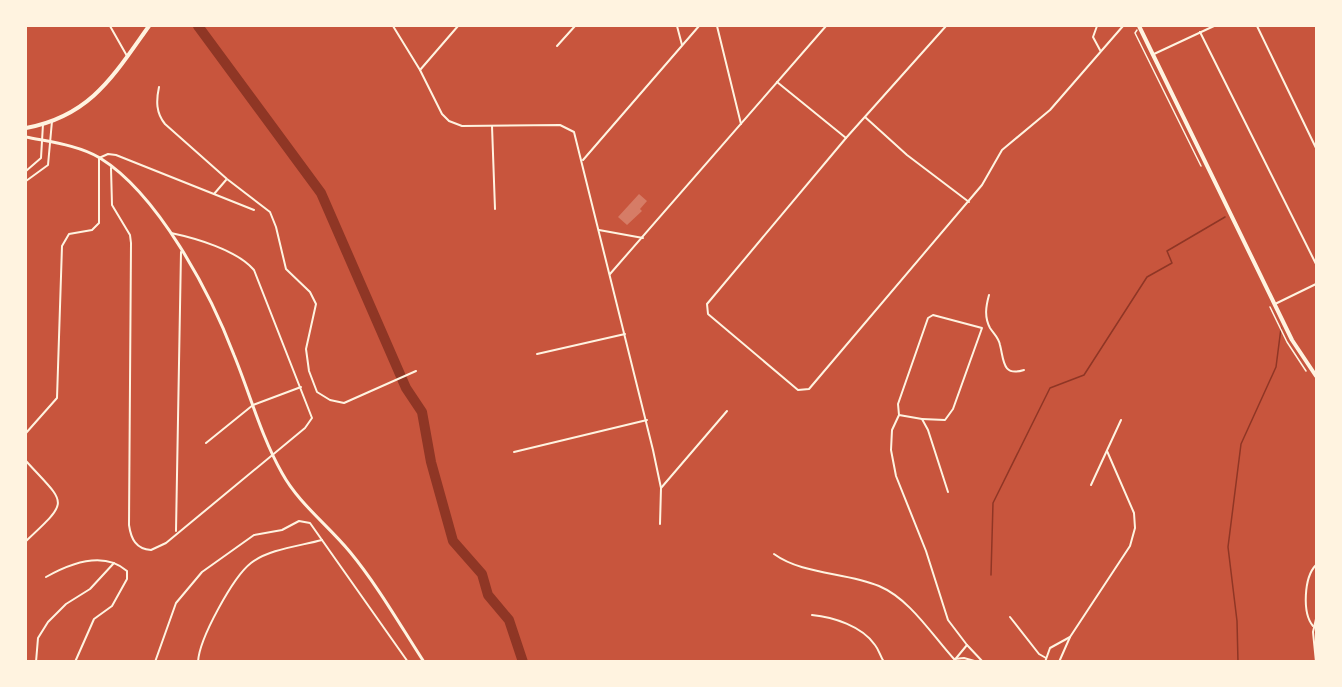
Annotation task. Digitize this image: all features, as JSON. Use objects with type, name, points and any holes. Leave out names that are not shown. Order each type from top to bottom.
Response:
[{"type":"main road","points":[[26,128],[52,121],[87,103],[108,83],[149,26]]},
{"type":"main road","points":[[1139,26],[1292,340],[1317,376]]},
{"type":"street","points":[[110,26],[127,56]]},
{"type":"street","points":[[393,26],[420,70],[438,108],[449,121],[462,126],[568,127],[576,136],[661,488],[660,524]]},
{"type":"street","points":[[420,70],[458,26]]},
{"type":"street","points":[[557,46],[575,26]]},
{"type":"street","points":[[677,26],[682,45]]},
{"type":"street","points":[[583,160],[699,26]]},
{"type":"street","points":[[717,26],[741,123]]},
{"type":"street","points":[[610,274],[826,26]]},
{"type":"street","points":[[946,26],[846,138],[709,300],[706,308],[708,314],[798,390],[809,389],[969,202],[986,180],[1002,150],[1050,110],[1123,26]]},
{"type":"street","points":[[1097,26],[1093,37],[1101,50]]},
{"type":"street","points":[[1152,56],[1214,26]]},
{"type":"street","points":[[1257,26],[1317,147]]},
{"type":"street","points":[[1200,32],[1317,264]]},
{"type":"street","points":[[777,82],[846,138]]},
{"type":"street","points":[[159,87],[157,105],[159,117],[227,179],[270,212],[286,269],[313,297],[316,313],[306,350],[309,371],[318,392],[330,400],[344,403],[416,371]]},
{"type":"street","points":[[865,117],[907,155],[969,202]]},
{"type":"street","points":[[26,181],[48,165],[52,142],[52,121]]},
{"type":"street","points":[[26,171],[38,163],[43,141],[43,124]]},
{"type":"street","points":[[492,126],[495,210]]},
{"type":"street","points":[[26,137],[52,142],[99,158],[141,193],[170,233],[218,318],[273,454],[286,480],[306,507],[361,566],[424,662]]},
{"type":"street","points":[[99,158],[108,154],[116,155],[254,210]]},
{"type":"street","points":[[26,433],[57,398],[63,239],[72,232],[92,231],[99,223],[99,158]]},
{"type":"street","points":[[111,168],[112,206],[130,236],[131,243],[129,525],[133,541],[145,550],[156,549],[312,420],[301,387],[251,266],[201,241],[170,233]]},
{"type":"street","points":[[214,194],[227,179]]},
{"type":"street","points":[[598,230],[643,238]]},
{"type":"street","points":[[176,532],[181,252]]},
{"type":"street","points":[[1275,304],[1317,284]]},
{"type":"street","points":[[989,295],[986,315],[996,335],[1001,359],[1007,369],[1016,373],[1024,370]]},
{"type":"street","points":[[983,662],[966,645],[948,620],[926,551],[896,476],[891,450],[892,430],[899,415],[898,404],[928,318],[933,315],[982,328],[990,327]]},
{"type":"street","points":[[899,415],[945,420],[953,409],[982,328]]},
{"type":"street","points":[[537,354],[625,333]]},
{"type":"street","points":[[206,443],[253,405],[301,387]]},
{"type":"street","points":[[661,488],[728,411]]},
{"type":"street","points":[[922,419],[928,430],[948,492]]},
{"type":"street","points":[[514,452],[646,420]]},
{"type":"street","points":[[1091,485],[1121,420]]},
{"type":"street","points":[[1059,662],[1070,637],[1130,546],[1135,528],[1134,513],[1107,451]]},
{"type":"street","points":[[26,461],[57,496],[59,504],[57,511],[26,541]]},
{"type":"street","points":[[155,662],[176,603],[202,572],[254,535],[282,530],[299,521],[310,523],[408,662]]},
{"type":"street","points":[[198,662],[203,636],[226,597],[250,564],[277,552],[322,540]]},
{"type":"street","points":[[774,554],[793,564],[861,579],[882,587],[904,603],[953,660]]},
{"type":"street","points":[[46,577],[78,561],[114,563],[127,570],[127,579],[112,606],[94,619],[75,662]]},
{"type":"street","points":[[36,662],[38,638],[48,622],[66,604],[90,589],[114,563]]},
{"type":"street","points":[[1316,662],[1313,626],[1309,619],[1307,587],[1308,578],[1317,565]]},
{"type":"street","points":[[812,615],[828,617],[861,631],[875,644],[884,662]]},
{"type":"street","points":[[1010,616],[1046,660],[1050,648],[1070,637]]},
{"type":"street","points":[[1313,626],[1317,619]]},
{"type":"street","points":[[953,660],[966,645]]},
{"type":"street","points":[[953,660],[964,658],[978,662]]},
{"type":"building","points":[[639,194],[647,201],[640,209],[642,211],[627,225],[618,217]]},
{"type":"waterway","points":[[198,26],[321,193],[406,388],[422,412],[431,462],[453,541],[482,574],[488,595],[509,620],[523,662]]},
{"type":"waterway","points":[[991,575],[993,503],[1050,388],[1084,375],[1147,277],[1172,263],[1167,251],[1225,217]]},
{"type":"waterway","points":[[1238,662],[1237,621],[1228,547],[1241,444],[1276,367],[1281,328]]}]
